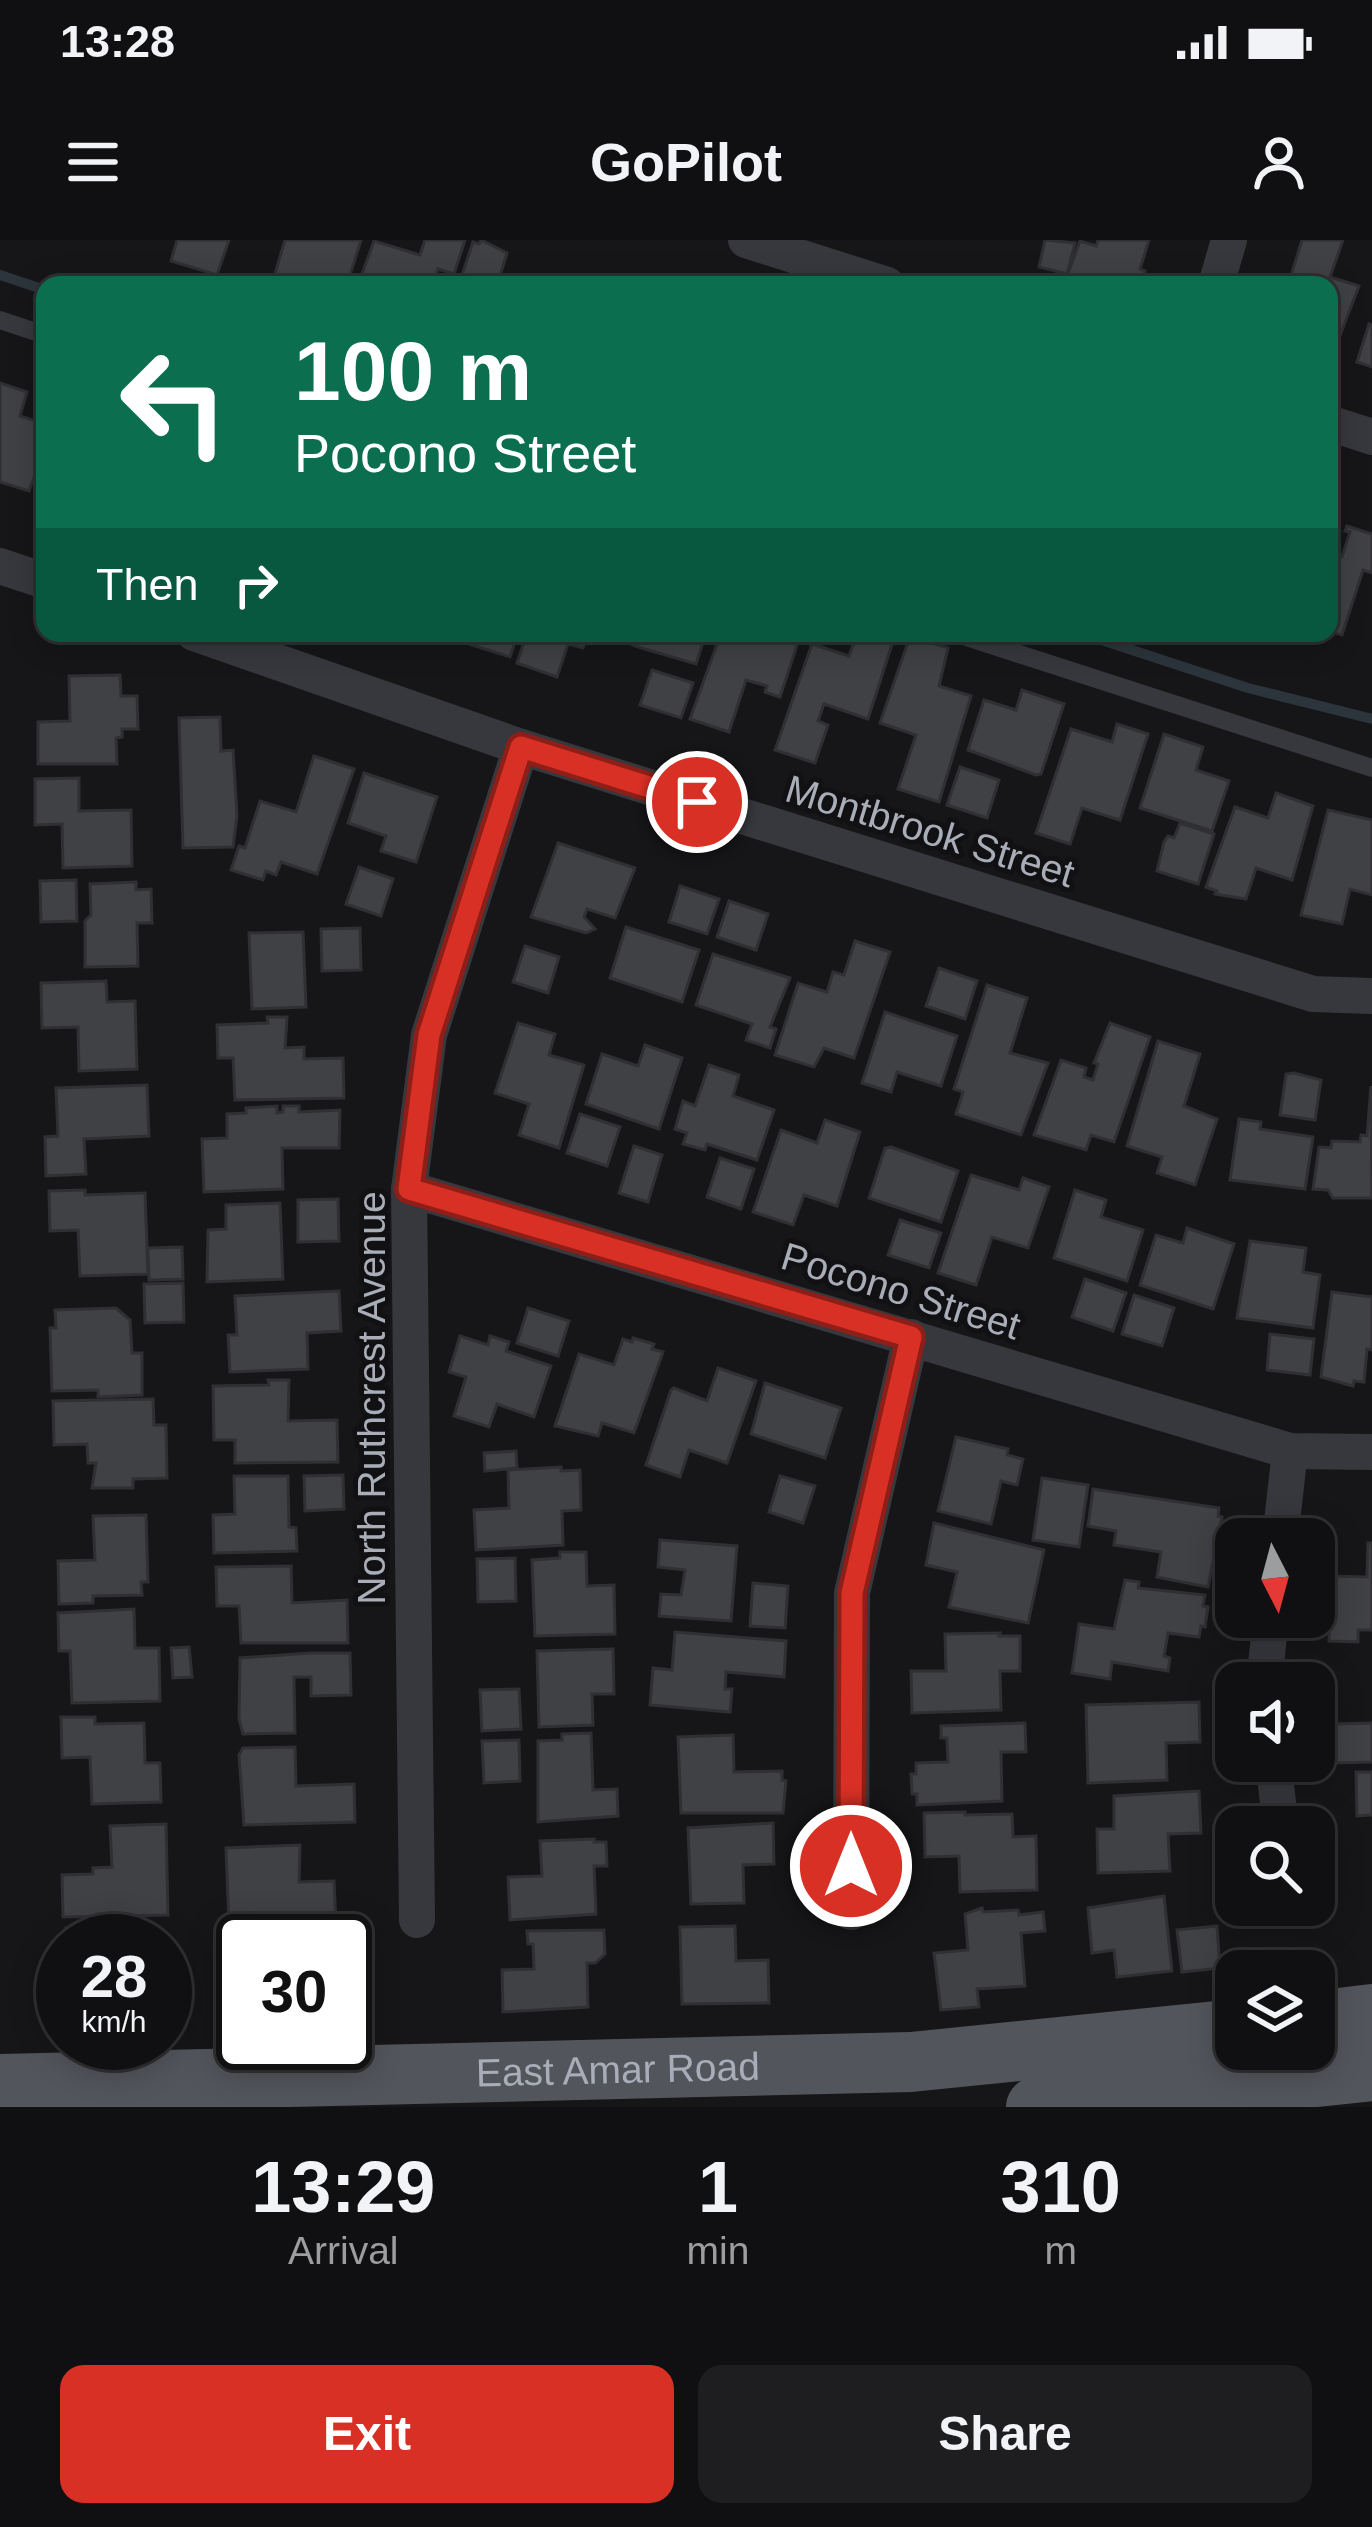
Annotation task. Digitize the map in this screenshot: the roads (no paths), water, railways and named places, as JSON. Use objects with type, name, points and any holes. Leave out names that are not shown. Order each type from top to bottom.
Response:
[{"type":"main road","points":[[1335,2018],[1372,2014]]},
{"type":"main road","name":"East Amar Road","points":[[0,2084],[911,2062],[1215,2031]]},
{"type":"main road","points":[[1036,2107],[1372,2071]]},
{"type":"street","points":[[746,240],[790,247],[864,276]]},
{"type":"street","points":[[1218,276],[1228,240]]},
{"type":"street","points":[[1338,426],[1372,437]]},
{"type":"street","points":[[0,566],[36,578]]},
{"type":"street","name":"Montbrook Street","points":[[220,642],[521,747],[1313,994],[1372,996]]},
{"type":"street","name":"North Ruthcrest Avenue","points":[[417,1920],[409,1189],[429,1035],[521,747]]},
{"type":"street","name":"Pocono Street","points":[[409,1189],[1290,1451],[1372,1452]]},
{"type":"street","points":[[851,1912],[852,1593],[911,1337]]},
{"type":"street","points":[[1282,1518],[1290,1451]]},
{"type":"lane","points":[[0,320],[36,332]]},
{"type":"lane","points":[[983,642],[1372,768]]},
{"type":"waterway","points":[[0,275],[36,287]]},
{"type":"waterway","points":[[1107,642],[1248,688],[1372,719]]}]
